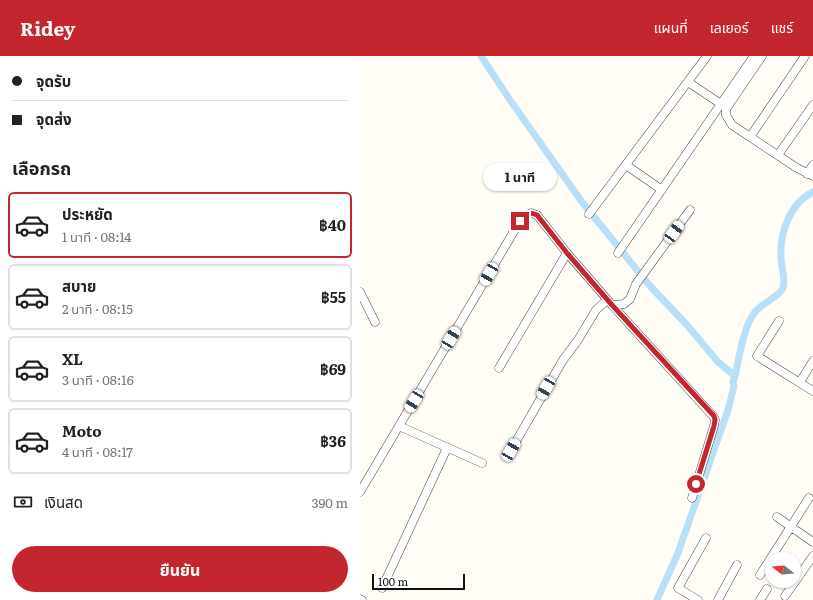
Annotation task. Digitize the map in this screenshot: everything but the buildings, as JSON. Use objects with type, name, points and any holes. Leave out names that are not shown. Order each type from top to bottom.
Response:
[{"type":"street","points":[[589,214],[707,56]]},
{"type":"street","points":[[618,254],[754,56]]},
{"type":"street","points":[[762,56],[726,109],[726,115],[732,125],[810,175],[813,165]]},
{"type":"street","points":[[750,137],[805,56]]},
{"type":"street","points":[[688,82],[720,104]]},
{"type":"street","points":[[778,155],[813,105]]},
{"type":"street","points":[[626,165],[662,190]]},
{"type":"street","points":[[511,450],[563,360],[578,340],[596,310],[609,303],[624,304],[630,299],[636,284],[690,210]]},
{"type":"street","points":[[360,492],[520,221],[531,213],[537,215],[609,303],[714,416],[714,426],[692,498]]},
{"type":"street","points":[[499,368],[567,253]]},
{"type":"street","points":[[360,292],[375,322]]},
{"type":"street","points":[[779,320],[757,356],[813,391]]},
{"type":"street","points":[[800,382],[813,361]]},
{"type":"street","points":[[399,426],[482,463]]},
{"type":"street","points":[[382,588],[447,448]]},
{"type":"street","points":[[760,575],[809,498]]},
{"type":"street","points":[[777,518],[813,542]]},
{"type":"street","points":[[698,600],[678,588],[706,538]]},
{"type":"street","points":[[785,596],[813,556]]},
{"type":"street","points":[[718,600],[737,565]]},
{"type":"street","points":[[760,600],[767,589]]},
{"type":"waterway","points":[[481,56],[582,202],[650,286],[687,325],[718,362],[735,376]]},
{"type":"waterway","points":[[657,600],[678,553],[728,410],[742,342],[748,325],[755,312],[778,294],[783,288],[784,281],[781,248],[784,229],[792,212],[798,204],[813,192]]},
{"type":"route","points":[[520,221],[528,214],[531,213],[537,215],[567,253],[612,305],[714,416],[714,426],[696,484]]}]
